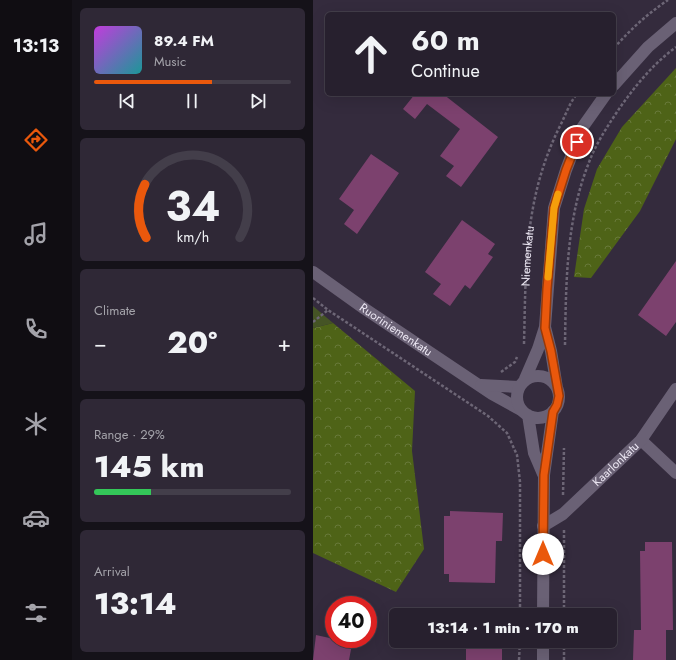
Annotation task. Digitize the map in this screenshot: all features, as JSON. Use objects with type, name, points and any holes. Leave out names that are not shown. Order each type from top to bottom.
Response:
[{"type":"street","points":[[616,83],[648,47],[676,23]]},
{"type":"street","name":"Niemenkatu","points":[[522,383],[539,349],[545,328],[554,208],[566,170],[582,128],[604,96]]},
{"type":"street","name":"Ruoriniemenkatu","points":[[313,272],[365,309],[479,385],[499,392],[524,413]]},
{"type":"street","name":"Niemenkatu","points":[[545,328],[551,351],[557,388]]},
{"type":"street","points":[[543,608],[544,475],[553,412],[557,405],[559,396],[554,383],[543,376],[537,375],[522,383],[517,394],[517,403],[524,413],[534,453],[544,475]]},
{"type":"street","name":"Ruoriniemenkatu","points":[[499,392],[522,383]]},
{"type":"street","name":"Kaarlonkatu","points":[[543,526],[565,520],[641,440],[676,389]]},
{"type":"street","points":[[524,413],[541,417],[553,412]]},
{"type":"street","points":[[641,440],[676,473]]},
{"type":"street","points":[[543,648],[543,660]]},
{"type":"path","points":[[616,46],[653,10],[668,0]]},
{"type":"path","points":[[565,353],[569,250],[577,201],[588,165],[605,130],[630,93],[660,59],[676,47]]},
{"type":"path","name":"Niemenkatu","points":[[523,346],[527,236],[535,192],[552,142],[576,96]]},
{"type":"path","points":[[313,298],[328,310],[488,416],[507,433],[517,455],[520,482],[521,608]]},
{"type":"path","points":[[313,322],[328,310]]},
{"type":"path","points":[[488,416],[499,392],[501,371],[515,362],[521,352]]},
{"type":"path","points":[[564,444],[564,608]]},
{"type":"path","points":[[564,531],[565,520]]},
{"type":"path","points":[[519,660],[520,648]]},
{"type":"path","points":[[564,648],[564,660]]},
{"type":"green space","points":[[676,68],[676,139],[640,211],[591,278],[574,277],[584,209],[597,169],[622,127]]},
{"type":"green space","points":[[313,306],[333,323],[313,328]]},
{"type":"green space","points":[[333,323],[415,391],[412,451],[424,549],[396,592],[313,553],[313,328]]},
{"type":"building","points":[[413,96],[446,96],[498,137],[461,187],[446,176],[454,166],[440,156],[460,129],[427,104],[415,119],[403,109]]},
{"type":"building","points":[[371,154],[399,173],[357,234],[344,224],[354,210],[339,199]]},
{"type":"building","points":[[462,220],[495,244],[488,254],[493,257],[470,289],[465,285],[450,306],[433,294],[441,284],[425,272]]},
{"type":"building","points":[[676,261],[676,322],[666,336],[638,315]]},
{"type":"building","points":[[450,511],[503,513],[502,541],[496,541],[495,583],[449,582],[449,574],[444,574],[444,516],[450,516]]},
{"type":"building","points":[[645,542],[672,542],[673,630],[666,630],[666,660],[633,660],[634,630],[641,630],[640,551],[645,551]]},
{"type":"building","points":[[316,635],[325,637],[325,648],[351,648],[349,660],[313,660]]},
{"type":"building","points":[[466,648],[502,648],[502,660],[466,660]]},
{"type":"slow traffic","points":[[548,277],[554,208],[558,194]]},
{"type":"route","points":[[543,554],[544,475],[553,412],[557,405],[559,396],[551,351],[545,328],[547,289],[554,208],[577,142]]}]
